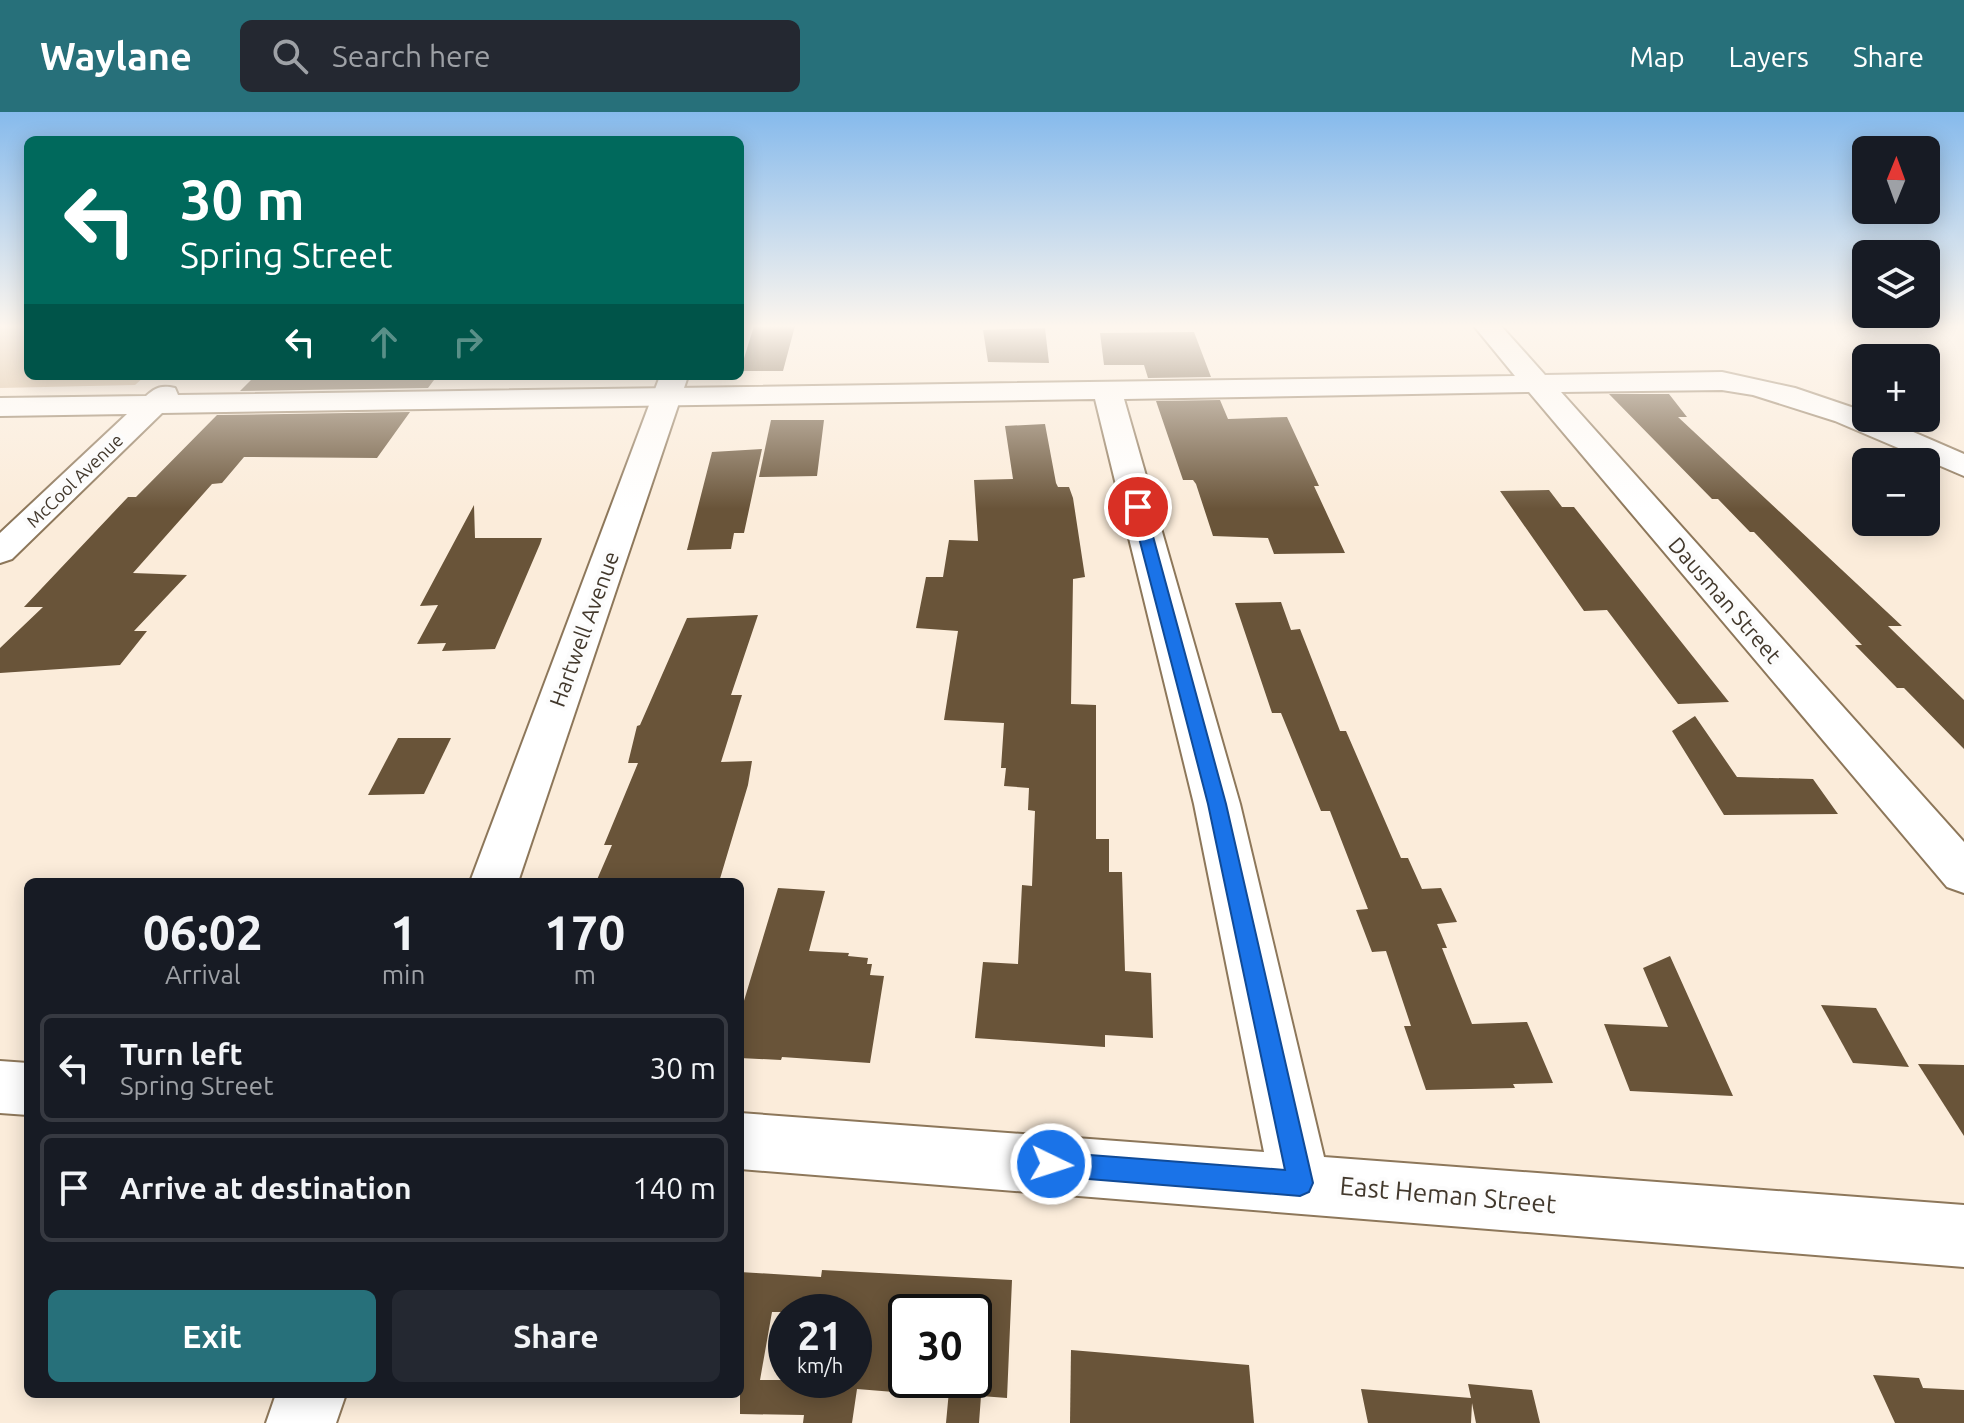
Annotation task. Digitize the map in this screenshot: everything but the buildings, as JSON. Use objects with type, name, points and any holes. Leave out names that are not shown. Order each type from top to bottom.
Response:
[{"type":"street","name":"McCool Avenue","points":[[0,552],[172,387]]},
{"type":"street","points":[[0,407],[636,387]]},
{"type":"street","name":"Hartwell Avenue","points":[[495,878],[670,387]]},
{"type":"street","points":[[928,387],[1166,387]]},
{"type":"street","name":"Dausman Street","points":[[1541,387],[1964,874]]},
{"type":"street","points":[[1764,387],[1917,444],[1964,466]]},
{"type":"street","points":[[1107,388],[1217,804],[1300,1183]]},
{"type":"street","points":[[0,1087],[24,1089]]},
{"type":"street","name":"East Heman Street","points":[[744,1141],[1964,1236]]},
{"type":"street","points":[[301,1423],[310,1398]]},
{"type":"route","points":[[1051,1164],[1300,1183],[1217,804],[1138,507]]}]
